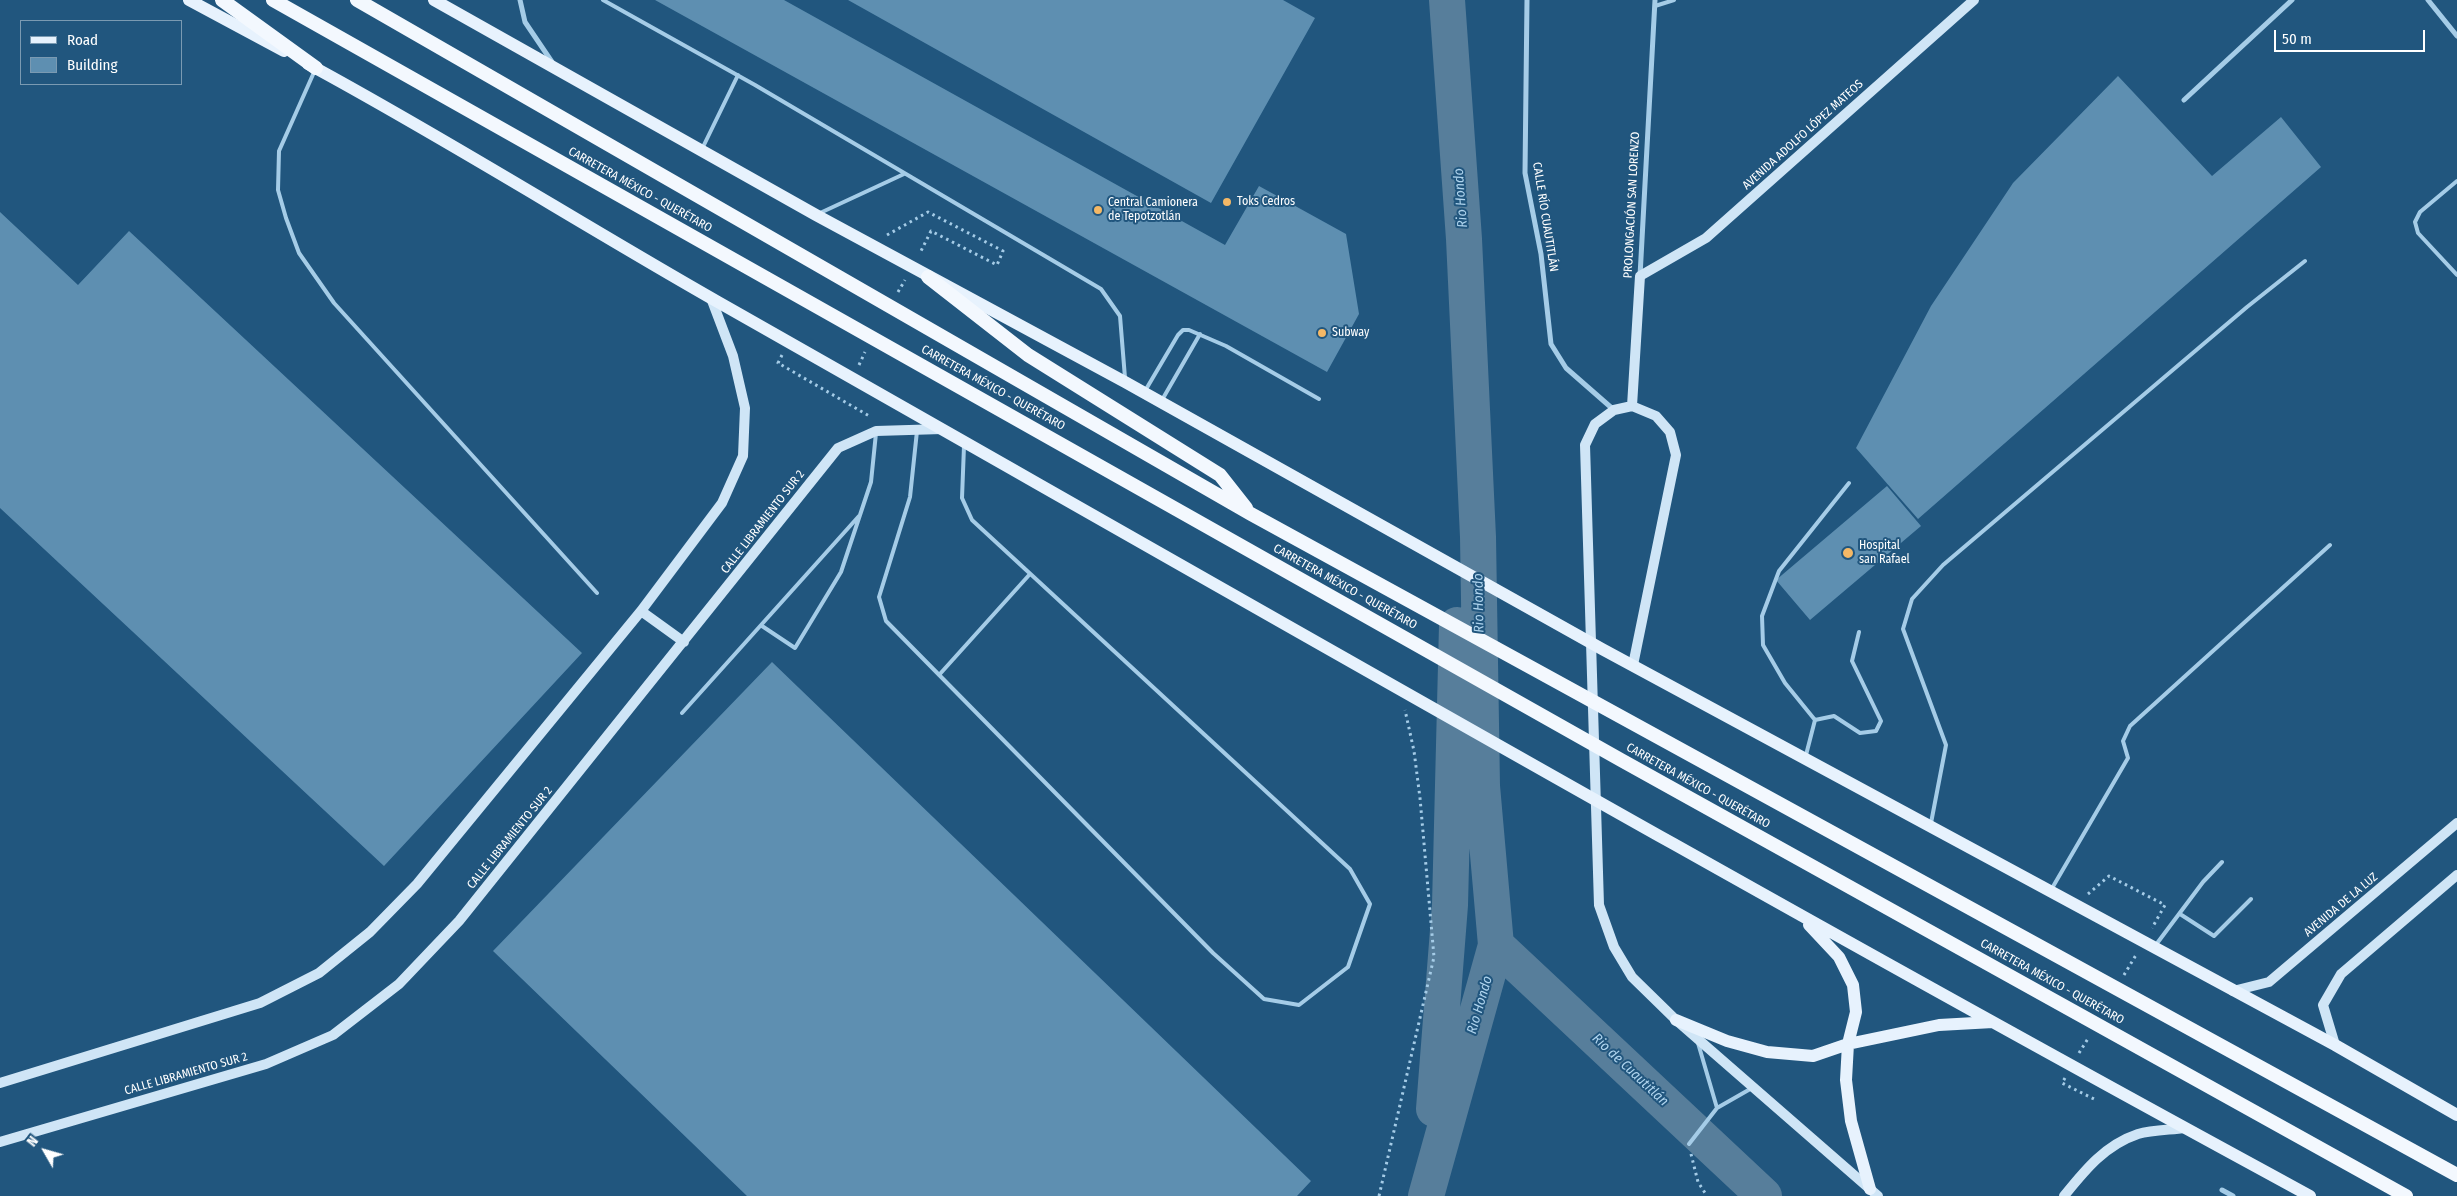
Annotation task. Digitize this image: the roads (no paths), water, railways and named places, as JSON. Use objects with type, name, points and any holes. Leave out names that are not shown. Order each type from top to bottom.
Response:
[{"type":"highway","points":[[222,0],[316,68]]},
{"type":"highway","name":"CARRETERA MÉXICO - QUERÉTARO","points":[[273,0],[1621,760],[2406,1196]]},
{"type":"highway","name":"CARRETERA MÉXICO - QUERÉTARO","points":[[357,0],[1251,514],[2456,1175]]},
{"type":"highway","points":[[928,277],[1028,355],[1220,475],[1251,514]]},
{"type":"main road","points":[[189,0],[316,68],[711,298],[1802,917],[2309,1196]]},
{"type":"main road","points":[[434,0],[816,215],[1125,382],[1602,649],[1804,760],[2335,1045],[2457,1114]]},
{"type":"main road","name":"AVENIDA ADOLFO LÓPEZ MATEOS","points":[[1640,276],[1706,238],[1974,0]]},
{"type":"main road","name":"PROLONGACIÓN SAN LORENZO","points":[[1632,406],[1640,276]]},
{"type":"main road","points":[[0,1083],[260,1003],[319,973],[370,932],[417,884],[641,610],[722,503],[743,456],[745,408],[733,356],[711,298]]},
{"type":"main road","points":[[1633,665],[1676,455],[1670,432],[1656,416],[1632,406],[1614,410],[1594,424],[1585,445],[1599,905],[1614,948],[1632,977],[1696,1038],[1874,1192]]},
{"type":"main road","name":"CALLE LIBRAMIENTO SUR 2","points":[[0,1142],[266,1064],[333,1035],[399,984],[459,920],[838,448],[876,431],[942,429]]},
{"type":"main road","points":[[641,610],[684,642]]},
{"type":"main road","name":"AVENIDA DE LA LUZ","points":[[2233,991],[2269,982],[2457,823]]},
{"type":"main road","points":[[2335,1045],[2323,1005],[2341,974],[2457,875]]},
{"type":"main road","points":[[1802,917],[1839,957],[1853,985],[1856,1012],[1848,1044],[1846,1080],[1851,1121],[1874,1192]]},
{"type":"main road","points":[[1676,1020],[1727,1040],[1767,1052],[1813,1056],[1848,1044],[1939,1025],[1993,1022]]},
{"type":"main road","points":[[2064,1196],[2088,1166],[2112,1146],[2139,1134],[2185,1128]]},
{"type":"street","points":[[520,0],[525,22],[558,71]]},
{"type":"street","name":"CALLE RÍO CUAUTITLÁN","points":[[1527,0],[1525,173],[1542,254],[1551,344],[1566,368],[1614,410]]},
{"type":"street","points":[[2184,100],[2292,0]]},
{"type":"street","points":[[2428,0],[2457,36]]},
{"type":"street","name":"PROLONGACIÓN SAN LORENZO","points":[[1640,276],[1655,3]]},
{"type":"street","points":[[2222,1190],[2233,1196]]},
{"type":"lane","points":[[603,0],[738,75],[1101,288],[1120,316],[1125,382]]},
{"type":"lane","name":"PROLONGACIÓN SAN LORENZO","points":[[1655,3],[1674,0]]},
{"type":"lane","points":[[316,68],[279,151],[278,190],[299,253],[334,303],[597,594]]},
{"type":"lane","points":[[701,151],[738,75]]},
{"type":"lane","points":[[816,215],[904,174]]},
{"type":"lane","points":[[2457,182],[2420,212],[2415,222],[2418,233],[2452,272],[2457,275]]},
{"type":"lane","points":[[1930,828],[1946,745],[1903,629],[1912,599],[1943,565],[2239,314],[2305,261]]},
{"type":"lane","points":[[1144,393],[1178,335],[1183,330],[1200,334],[1319,399]]},
{"type":"lane","points":[[1161,402],[1200,334]]},
{"type":"lane","points":[[917,430],[910,496],[879,597],[886,621],[1213,954],[1264,999],[1299,1005],[1348,967],[1370,904],[1350,869],[972,520],[962,498],[964,441]]},
{"type":"lane","points":[[762,626],[795,648],[841,572],[871,482],[876,431]]},
{"type":"lane","points":[[1815,720],[1785,683],[1763,645],[1762,616],[1779,571],[1850,483]]},
{"type":"lane","points":[[682,713],[861,515]]},
{"type":"lane","points":[[2050,892],[2128,758],[2123,741],[2130,726],[2330,545]]},
{"type":"lane","points":[[939,675],[1030,574]]},
{"type":"lane","points":[[1815,720],[1834,716],[1860,733],[1876,731],[1881,722],[1852,661],[1858,632]]},
{"type":"lane","points":[[1804,760],[1815,720]]},
{"type":"lane","points":[[2154,948],[2203,882],[2222,862]]},
{"type":"lane","points":[[2180,914],[2214,936],[2251,898]]},
{"type":"lane","points":[[1696,1038],[1717,1108]]},
{"type":"lane","points":[[1689,1144],[1717,1108],[1753,1087]]},
{"type":"waterway","name":"Rio Hondo","points":[[1426,1196],[1496,945],[1482,786],[1478,537],[1464,239],[1447,0]]},
{"type":"waterway","points":[[1434,1109],[1450,905],[1457,625]]},
{"type":"waterway","name":"Rio de Cuautitlán","points":[[1496,945],[1764,1196]]},
{"type":"place","name":"Toks Cedros","points":[[1227,202]]},
{"type":"place","name":"Central Camionera de Tepotzotlán","points":[[1098,210]]},
{"type":"place","name":"Subway","points":[[1322,333]]},
{"type":"place","name":"Hospital san Rafael","points":[[1848,553]]}]
